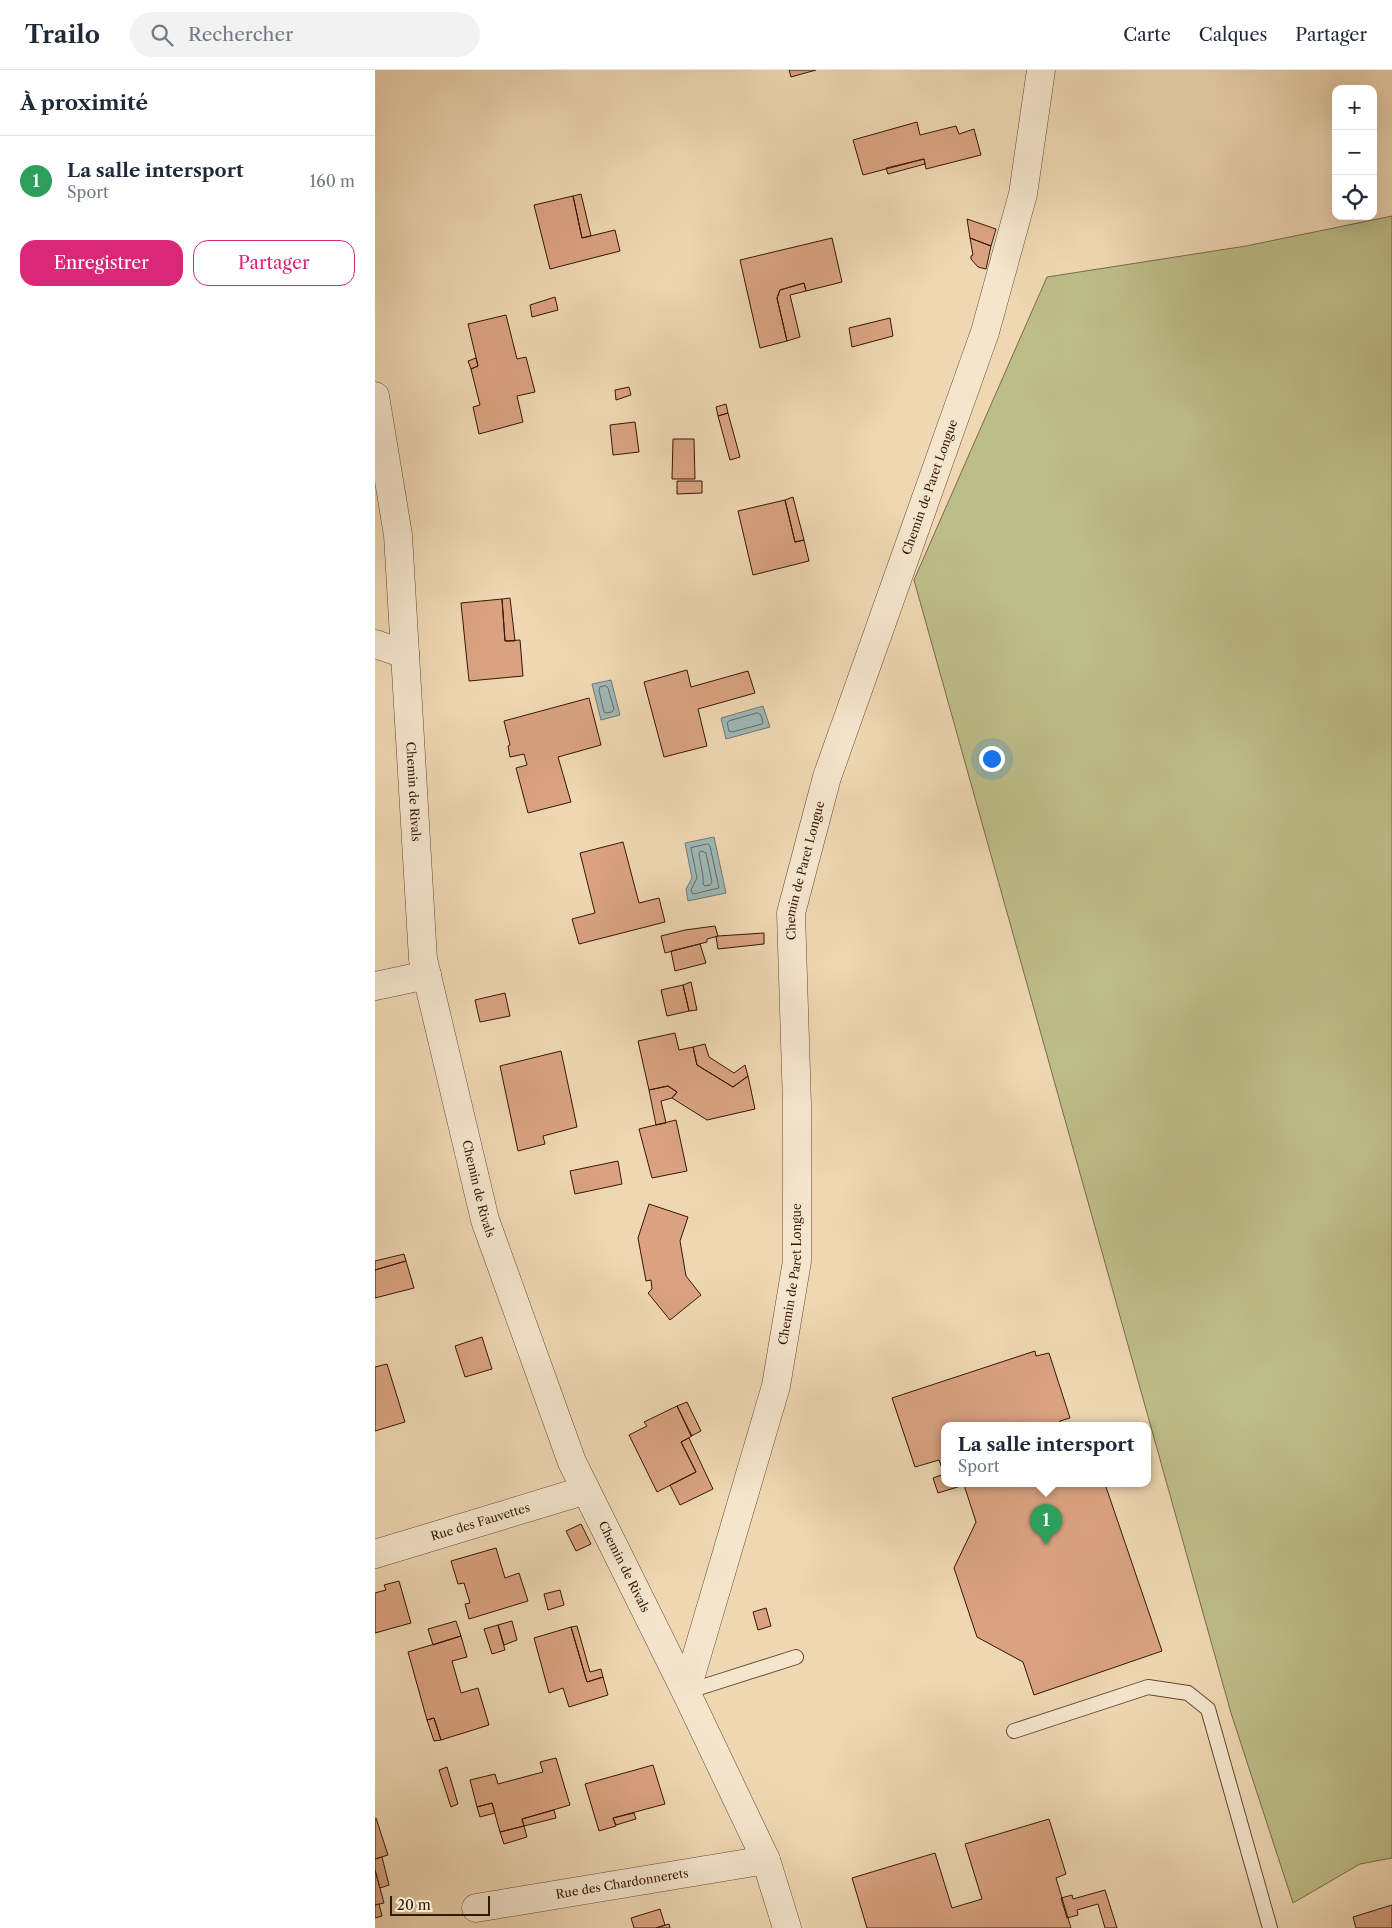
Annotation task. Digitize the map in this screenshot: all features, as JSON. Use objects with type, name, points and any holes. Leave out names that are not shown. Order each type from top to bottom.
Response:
[{"type":"street","name":"Chemin de Paret Longue","points":[[686,1692],[776,1386],[797,1261],[797,1105],[791,913],[827,777],[985,332],[1023,194],[1041,70]]},
{"type":"street","name":"Chemin de Rivals","points":[[375,396],[398,535],[423,959],[485,1220],[572,1462],[686,1692],[766,1860],[787,1928]]},
{"type":"street","points":[[375,644],[405,654]]},
{"type":"street","points":[[375,986],[427,975]]},
{"type":"street","name":"Rue des Fauvettes","points":[[375,1554],[586,1490]]},
{"type":"street","name":"Rue des Chardonnerets","points":[[476,1908],[766,1860]]},
{"type":"lane","points":[[686,1692],[796,1657]]},
{"type":"lane","points":[[1014,1731],[1148,1687],[1188,1693],[1208,1709],[1270,1928]]},
{"type":"green space","points":[[1392,216],[1392,1858],[1360,1864],[1293,1903],[1231,1713],[914,580],[1047,277],[1246,246]]},
{"type":"water","points":[[611,680],[620,715],[601,720],[592,684]]},
{"type":"water","points":[[763,706],[770,727],[726,739],[721,718]]},
{"type":"water","points":[[714,837],[726,893],[688,901],[686,889],[692,878],[685,843]]},
{"type":"building","points":[[789,70],[816,70],[791,77]]},
{"type":"building","points":[[917,122],[920,135],[956,126],[959,134],[974,129],[981,155],[926,169],[924,159],[863,175],[853,140]]},
{"type":"building","points":[[924,159],[925,164],[888,174],[886,168]]},
{"type":"building","points":[[581,194],[591,236],[582,238],[573,196]]},
{"type":"building","points":[[573,196],[582,238],[615,230],[620,251],[550,269],[534,205]]},
{"type":"building","points":[[967,219],[996,229],[991,246],[970,238]]},
{"type":"building","points":[[832,238],[842,282],[806,291],[804,283],[780,290],[777,298],[787,341],[760,348],[740,260]]},
{"type":"building","points":[[970,238],[991,246],[986,269],[978,267],[971,259],[973,255]]},
{"type":"building","points":[[804,283],[806,291],[790,295],[800,337],[787,341],[777,298],[780,290]]},
{"type":"building","points":[[555,297],[558,310],[532,317],[530,305]]},
{"type":"building","points":[[506,315],[517,359],[526,357],[535,392],[517,396],[523,422],[479,434],[473,407],[480,405],[471,369],[478,366],[468,324]]},
{"type":"building","points":[[890,318],[893,336],[852,347],[849,328]]},
{"type":"building","points":[[476,358],[478,366],[471,369],[468,361]]},
{"type":"building","points":[[629,387],[631,395],[616,400],[615,390]]},
{"type":"building","points":[[726,404],[728,413],[718,416],[716,407]]},
{"type":"building","points":[[728,413],[740,457],[730,460],[718,416]]},
{"type":"building","points":[[635,422],[639,452],[613,455],[610,425]]},
{"type":"building","points":[[673,439],[694,439],[695,479],[672,479]]},
{"type":"building","points":[[677,481],[702,481],[702,493],[677,494]]},
{"type":"building","points":[[793,497],[804,540],[795,542],[785,500]]},
{"type":"building","points":[[785,500],[795,542],[804,540],[809,561],[753,575],[738,511]]},
{"type":"building","points":[[510,598],[515,641],[505,641],[502,599]]},
{"type":"building","points":[[502,599],[505,641],[520,640],[523,676],[469,681],[461,603]]},
{"type":"building","points":[[687,670],[691,687],[748,671],[755,693],[698,709],[707,746],[664,757],[644,682]]},
{"type":"building","points":[[589,698],[601,745],[558,757],[571,802],[528,813],[516,768],[527,765],[524,754],[510,757],[508,746],[510,745],[504,721]]},
{"type":"building","points":[[623,842],[639,903],[659,898],[665,922],[579,944],[572,919],[595,913],[580,853]]},
{"type":"building","points":[[715,926],[718,936],[707,939],[707,942],[665,953],[661,936],[685,930]]},
{"type":"building","points":[[764,933],[764,944],[718,949],[716,937],[718,936]]},
{"type":"building","points":[[700,944],[706,963],[675,971],[671,951]]},
{"type":"building","points":[[691,982],[697,1010],[689,1011],[683,985]]},
{"type":"building","points":[[683,985],[689,1011],[667,1016],[661,990]]},
{"type":"building","points":[[505,993],[510,1016],[480,1022],[475,1000]]},
{"type":"building","points":[[675,1033],[679,1050],[693,1047],[697,1065],[733,1087],[748,1076],[755,1109],[707,1120],[672,1098],[677,1092],[668,1086],[649,1090],[638,1041]]},
{"type":"building","points":[[705,1044],[709,1057],[734,1073],[745,1065],[748,1076],[733,1087],[697,1065],[693,1047]]},
{"type":"building","points":[[561,1051],[577,1127],[543,1136],[545,1144],[518,1151],[500,1066]]},
{"type":"building","points":[[668,1086],[677,1092],[672,1098],[661,1101],[666,1123],[656,1125],[649,1090]]},
{"type":"building","points":[[676,1120],[687,1171],[652,1178],[639,1129]]},
{"type":"building","points":[[618,1161],[622,1184],[575,1194],[570,1171]]},
{"type":"building","points":[[649,1204],[688,1217],[680,1241],[686,1276],[701,1295],[670,1320],[648,1293],[652,1289],[651,1280],[646,1281],[638,1238]]},
{"type":"building","points":[[404,1254],[406,1261],[375,1270],[375,1261]]},
{"type":"building","points":[[406,1261],[414,1288],[375,1298],[375,1270]]},
{"type":"building","points":[[482,1337],[492,1369],[465,1377],[455,1346]]},
{"type":"building","points":[[1035,1351],[1036,1356],[1049,1353],[1070,1418],[1060,1422],[941,1422],[941,1466],[939,1460],[915,1467],[892,1398]]},
{"type":"building","points":[[387,1364],[405,1422],[375,1431],[375,1367]]},
{"type":"building","points":[[687,1402],[701,1431],[691,1436],[677,1406]]},
{"type":"building","points":[[677,1406],[692,1436],[681,1442],[696,1472],[657,1492],[629,1435],[647,1426],[644,1422]]},
{"type":"building","points":[[689,1438],[713,1489],[680,1505],[670,1485],[696,1472],[681,1442]]},
{"type":"building","points":[[941,1475],[941,1487],[958,1487],[938,1493],[933,1478]]},
{"type":"building","points":[[965,1487],[1106,1487],[1162,1651],[1034,1695],[1023,1662],[977,1637],[954,1568],[976,1522]]},
{"type":"building","points":[[581,1524],[591,1544],[576,1551],[566,1531]]},
{"type":"building","points":[[496,1548],[505,1578],[519,1573],[528,1601],[469,1619],[465,1604],[470,1603],[464,1583],[458,1584],[451,1561]]},
{"type":"building","points":[[399,1581],[411,1623],[375,1633],[375,1593],[386,1590],[384,1585]]},
{"type":"building","points":[[560,1590],[564,1605],[548,1610],[544,1594]]},
{"type":"building","points":[[766,1608],[771,1626],[758,1630],[753,1612]]},
{"type":"building","points":[[456,1621],[461,1636],[433,1645],[428,1629]]},
{"type":"building","points":[[512,1621],[517,1640],[504,1645],[498,1625]]},
{"type":"building","points":[[498,1625],[505,1650],[492,1654],[484,1629]]},
{"type":"building","points":[[577,1626],[590,1672],[601,1669],[603,1677],[587,1682],[571,1627]]},
{"type":"building","points":[[571,1627],[587,1682],[603,1677],[608,1695],[569,1707],[563,1688],[549,1693],[534,1638]]},
{"type":"building","points":[[461,1636],[467,1657],[452,1661],[461,1693],[478,1688],[489,1725],[441,1740],[434,1718],[427,1720],[408,1652]]},
{"type":"building","points":[[434,1718],[441,1740],[434,1741],[427,1720]]},
{"type":"building","points":[[556,1758],[570,1805],[522,1819],[524,1826],[500,1832],[492,1803],[477,1807],[470,1780],[495,1774],[498,1784],[543,1772],[540,1762]]},
{"type":"building","points":[[653,1765],[665,1804],[613,1818],[616,1826],[599,1831],[585,1784]]},
{"type":"building","points":[[447,1767],[458,1804],[451,1807],[439,1770]]},
{"type":"building","points":[[492,1803],[495,1813],[480,1817],[477,1807]]},
{"type":"building","points":[[554,1810],[556,1818],[524,1826],[522,1819]]},
{"type":"building","points":[[634,1813],[636,1819],[616,1825],[613,1818]]},
{"type":"building","points":[[375,1819],[388,1855],[375,1859]]},
{"type":"building","points":[[1049,1819],[1066,1874],[1056,1878],[1071,1928],[867,1928],[852,1878],[935,1853],[952,1908],[982,1899],[965,1844]]},
{"type":"building","points":[[524,1826],[527,1837],[504,1844],[500,1832]]},
{"type":"building","points":[[382,1857],[389,1885],[380,1888],[375,1870],[375,1859]]},
{"type":"building","points":[[375,1870],[384,1903],[375,1905]]},
{"type":"building","points":[[1105,1890],[1117,1928],[1105,1928],[1098,1904],[1077,1910],[1078,1915],[1067,1918],[1061,1898],[1072,1895],[1073,1899]]},
{"type":"building","points":[[379,1904],[382,1916],[375,1918],[375,1905]]},
{"type":"building","points":[[1392,1905],[1392,1928],[1356,1928],[1353,1917]]},
{"type":"building","points":[[660,1909],[665,1925],[656,1928],[634,1928],[631,1918]]},
{"type":"building","points":[[669,1924],[670,1928],[656,1928]]},
{"type":"place","name":"La salle intersport","points":[[1046,1545]]}]
